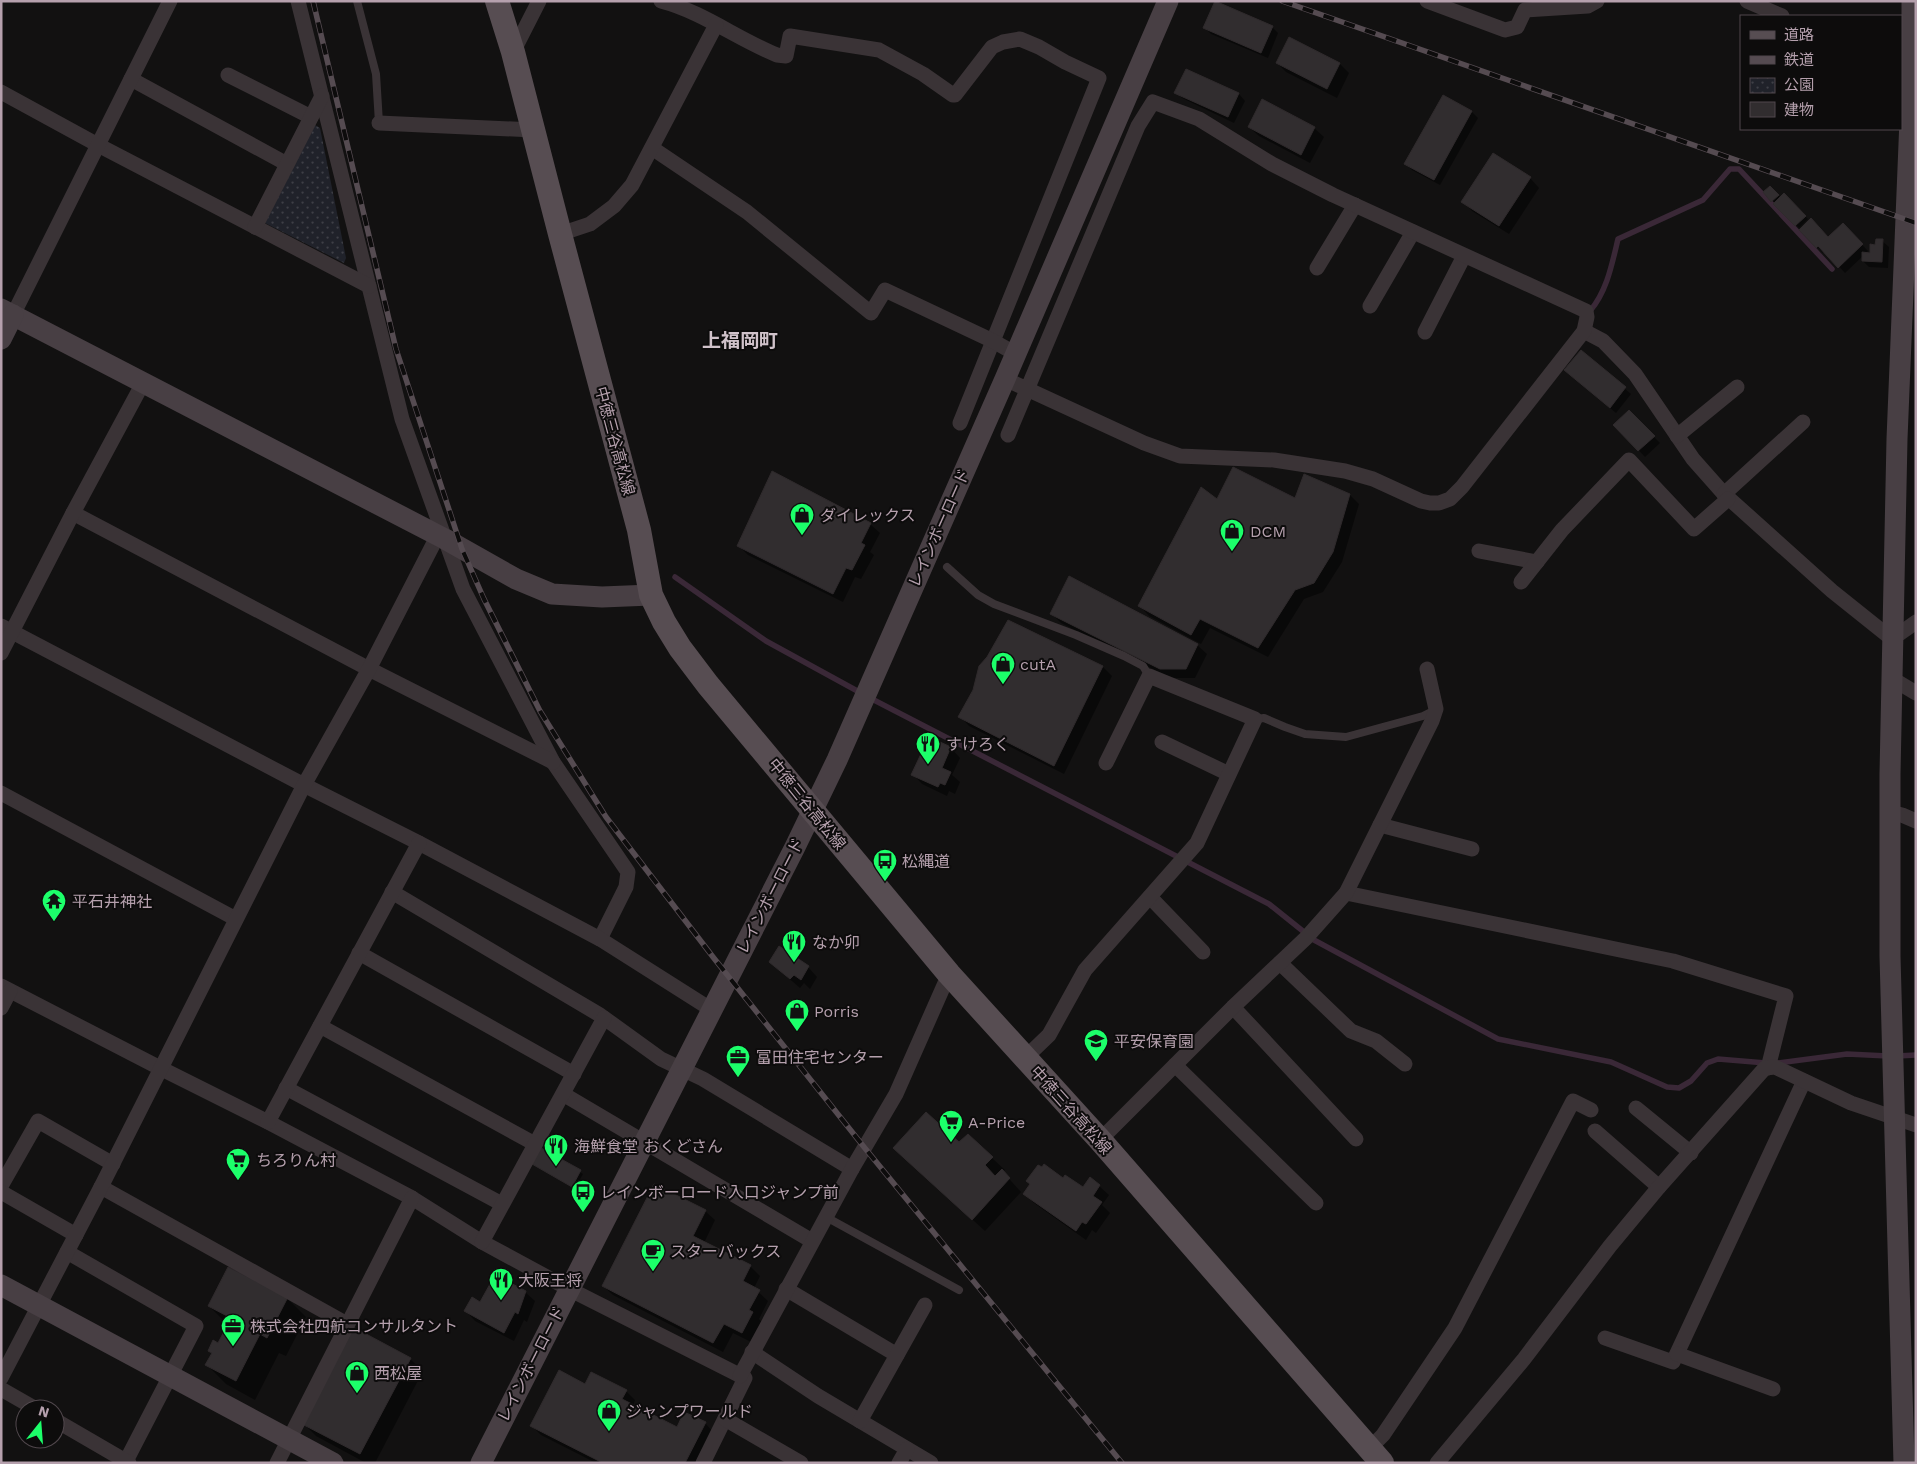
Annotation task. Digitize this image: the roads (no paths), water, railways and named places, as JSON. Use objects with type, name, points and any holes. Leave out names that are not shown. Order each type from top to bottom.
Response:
[{"type":"main road","name":"中徳三谷高松線","points":[[497,1],[513,52],[639,530],[651,594],[664,622],[680,648],[708,685],[949,974],[1024,1059],[1100,1140],[1376,1456]]},
{"type":"street","points":[[1,339],[7,312],[98,145],[170,1]]},
{"type":"street","points":[[298,1],[402,419],[441,537],[463,589],[553,762],[628,872],[626,887],[600,939]]},
{"type":"street","points":[[513,52],[539,1]]},
{"type":"street","points":[[661,1],[696,13],[768,52],[782,56],[786,56],[790,36],[880,50],[923,74],[955,95],[992,48],[1003,42],[1020,39],[1099,78],[960,423]]},
{"type":"street","name":"レインボーロード","points":[[481,1463],[813,811],[837,760],[1016,354],[1168,1]]},
{"type":"street","points":[[1427,1],[1505,30],[1516,28],[1524,10],[1588,6],[1597,1]]},
{"type":"street","points":[[1747,1],[1780,15]]},
{"type":"street","points":[[1904,1463],[1910,1434],[1895,1118],[1890,956],[1890,812],[1891,678],[1906,68],[1912,1]]},
{"type":"street","points":[[560,234],[590,224],[614,206],[632,185],[716,25]]},
{"type":"street","points":[[228,76],[311,117]]},
{"type":"street","points":[[131,79],[288,164]]},
{"type":"street","points":[[1,92],[98,145],[369,286]]},
{"type":"street","points":[[255,227],[322,96]]},
{"type":"street","points":[[1005,379],[1027,390],[1144,443],[1180,456],[1274,460],[1345,471],[1373,479],[1421,500],[1439,503],[1450,499],[1462,487],[1584,331],[1587,316],[1586,311],[1464,256],[1279,168],[1199,119],[1153,102],[1138,126],[1027,390],[1008,434]]},
{"type":"street","points":[[379,123],[533,130]]},
{"type":"street","points":[[652,148],[747,212],[871,313],[884,290],[993,341],[1016,354]]},
{"type":"street","points":[[1317,268],[1355,205]]},
{"type":"street","points":[[1370,306],[1413,232]]},
{"type":"street","points":[[1425,332],[1464,256]]},
{"type":"street","points":[[7,312],[441,537],[516,579],[552,594],[602,596],[651,594]]},
{"type":"street","points":[[1584,331],[1603,341],[1635,374],[1693,459],[1726,497],[1832,592],[1892,639]]},
{"type":"street","points":[[1,653],[7,629],[73,513],[142,383]]},
{"type":"street","points":[[1677,436],[1737,387]]},
{"type":"street","points":[[1521,582],[1562,530],[1629,460],[1694,529],[1803,422]]},
{"type":"street","points":[[73,513],[369,669],[553,762]]},
{"type":"street","points":[[1,1378],[102,1187],[160,1068],[304,785],[441,537]]},
{"type":"street","points":[[1479,551],[1537,562]]},
{"type":"street","points":[[1892,639],[1916,622]]},
{"type":"street","points":[[7,629],[304,785],[420,843],[600,939],[712,1010]]},
{"type":"street","points":[[1100,1140],[1233,1007],[1306,938],[1346,893],[1436,710],[1427,669]]},
{"type":"street","points":[[1024,1059],[1049,1035],[1085,970],[1197,843],[1255,719],[1149,676],[1106,763]]},
{"type":"street","points":[[1891,678],[1916,693]]},
{"type":"street","points":[[1162,742],[1229,774]]},
{"type":"street","points":[[1,792],[236,919]]},
{"type":"street","points":[[1890,812],[1916,821]]},
{"type":"street","points":[[1380,825],[1472,849]]},
{"type":"street","points":[[268,1122],[420,843]]},
{"type":"street","points":[[392,892],[604,1018],[661,1059],[703,1079],[852,1169]]},
{"type":"street","points":[[1346,893],[1673,961],[1786,996],[1768,1068]]},
{"type":"street","points":[[1150,897],[1203,952]]},
{"type":"street","points":[[359,953],[574,1074]]},
{"type":"street","points":[[1280,963],[1352,1031],[1376,1041],[1405,1064]]},
{"type":"street","points":[[740,1376],[812,1241],[896,1094],[949,974]]},
{"type":"street","points":[[1,1008],[6,988],[268,1122],[412,1198],[482,1242],[569,1289],[745,1378],[703,1463]]},
{"type":"street","points":[[1233,1007],[1356,1139]]},
{"type":"street","points":[[482,1242],[604,1018]]},
{"type":"street","points":[[320,1026],[535,1144]]},
{"type":"street","points":[[1175,1065],[1316,1203]]},
{"type":"street","points":[[1437,1463],[1524,1359],[1610,1246],[1659,1187],[1765,1068],[1775,1067],[1851,1103],[1916,1125]]},
{"type":"street","points":[[1605,1338],[1673,1362],[1804,1081]]},
{"type":"street","points":[[286,1088],[502,1204]]},
{"type":"street","points":[[563,1094],[812,1241]]},
{"type":"street","points":[[1376,1456],[1383,1435],[1455,1328],[1573,1101],[1592,1110]]},
{"type":"street","points":[[1636,1108],[1691,1153]]},
{"type":"street","points":[[1,1186],[38,1121],[113,1164]]},
{"type":"street","points":[[1595,1131],[1659,1187]]},
{"type":"street","points":[[102,1187],[347,1324]]},
{"type":"street","points":[[1,1192],[76,1235]]},
{"type":"street","points":[[277,1463],[412,1198]]},
{"type":"street","points":[[65,1426],[127,1462],[196,1326],[67,1252]]},
{"type":"street","points":[[1,1285],[333,1463]]},
{"type":"street","points":[[786,1289],[897,1355]]},
{"type":"street","points":[[860,1421],[925,1305]]},
{"type":"street","points":[[752,1352],[818,1396],[930,1463]]},
{"type":"street","points":[[1677,1354],[1773,1389]]},
{"type":"street","points":[[1,1389],[18,1399]]},
{"type":"street","points":[[725,1419],[801,1463]]},
{"type":"street","points":[[899,1463],[907,1449]]},
{"type":"lane","points":[[357,1],[376,74],[379,123]]},
{"type":"lane","points":[[947,566],[978,595],[1124,656],[1143,666],[1149,676]]},
{"type":"lane","points":[[1255,719],[1264,718],[1305,734],[1346,737],[1423,716],[1436,710]]},
{"type":"lane","points":[[826,1216],[959,1290]]},
{"type":"waterway","points":[[1590,311],[1605,286],[1618,239],[1703,200],[1730,169],[1739,169],[1832,269]]},
{"type":"waterway","points":[[675,577],[766,641],[861,693]]},
{"type":"waterway","points":[[870,698],[1269,904],[1314,940],[1498,1039],[1611,1062],[1667,1087],[1679,1088],[1691,1081],[1707,1063],[1718,1059],[1766,1063]]},
{"type":"waterway","points":[[1778,1063],[1847,1054],[1888,1056]]},
{"type":"waterway","points":[[1897,1056],[1916,1055]]},
{"type":"railway","points":[[313,1],[396,349],[462,549],[484,599],[540,711],[606,817],[713,957],[864,1147],[1122,1463]]},
{"type":"railway","points":[[1282,1],[1916,223]]},
{"type":"place","name":"ダイレックス","points":[[802,536]]},
{"type":"place","name":"DCM","points":[[1232,552]]},
{"type":"place","name":"cutA","points":[[1003,685]]},
{"type":"place","name":"すけろく","points":[[928,765]]},
{"type":"place","name":"松縄道","points":[[885,882]]},
{"type":"place","name":"平石井神社","points":[[54,922]]},
{"type":"place","name":"なか卯","points":[[794,963]]},
{"type":"place","name":"Porris","points":[[797,1032]]},
{"type":"place","name":"平安保育園","points":[[1096,1062]]},
{"type":"place","name":"富田住宅センター","points":[[738,1078]]},
{"type":"place","name":"A-Price","points":[[951,1143]]},
{"type":"place","name":"海鮮食堂 おくどさん","points":[[556,1167]]},
{"type":"place","name":"ちろりん村","points":[[238,1181]]},
{"type":"place","name":"レインボーロード入口ジャンプ前","points":[[583,1213]]},
{"type":"place","name":"スターバックス","points":[[653,1272]]},
{"type":"place","name":"大阪王将","points":[[501,1301]]},
{"type":"place","name":"株式会社四航コンサルタント","points":[[233,1347]]},
{"type":"place","name":"西松屋","points":[[357,1394]]},
{"type":"place","name":"ジャンプワールド","points":[[609,1432]]},
{"type":"district","name":"上福岡町","points":[[740,340]]}]
